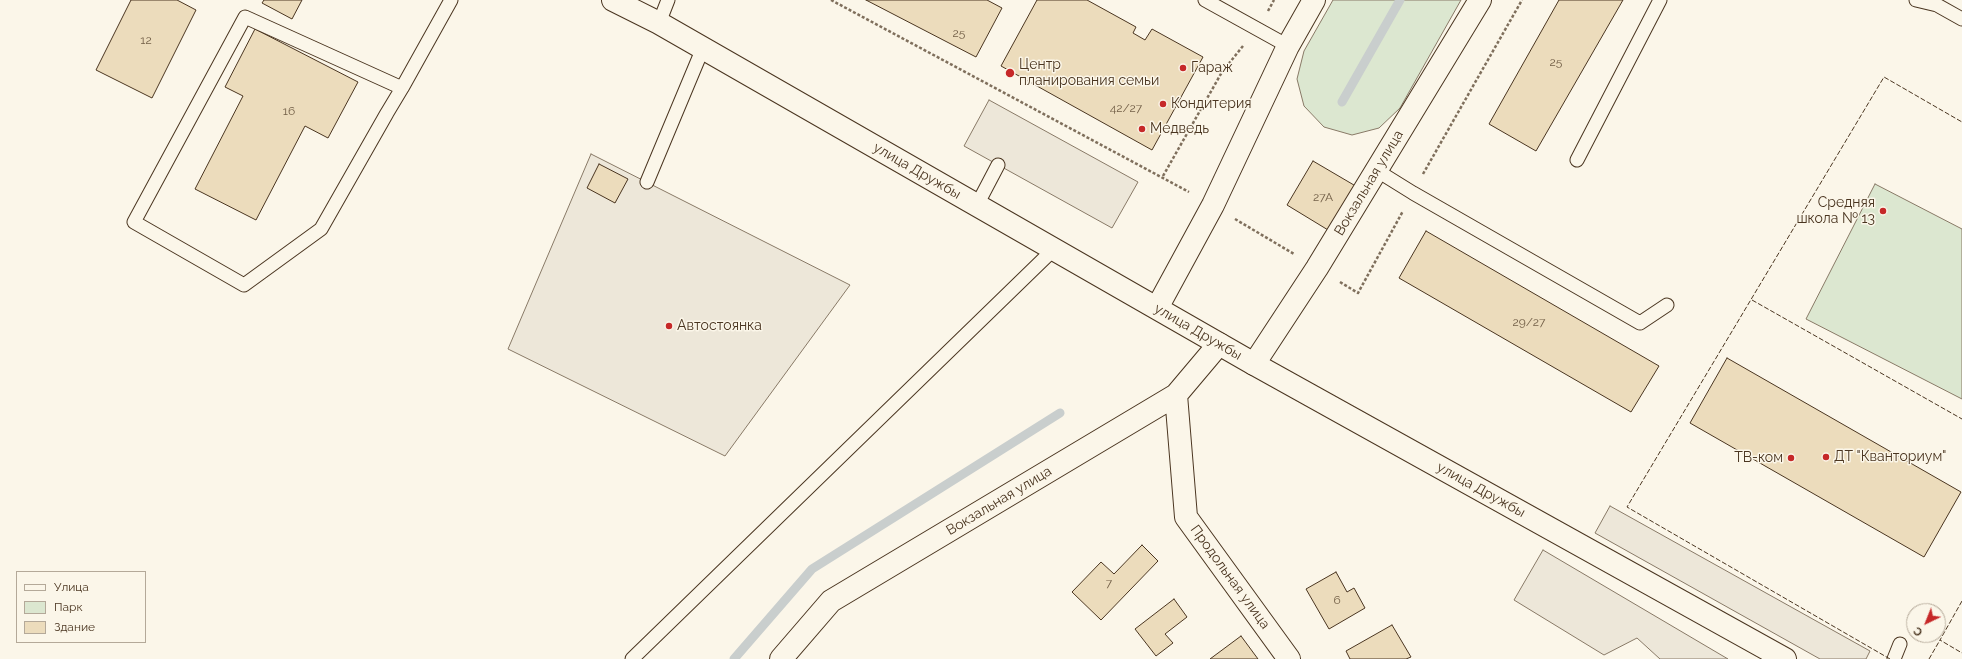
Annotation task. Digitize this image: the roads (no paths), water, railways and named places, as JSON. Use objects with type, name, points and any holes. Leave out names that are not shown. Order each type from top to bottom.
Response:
[{"type":"street","name":"улица Дружбы","points":[[613,0],[659,23],[1254,364],[1785,659]]},
{"type":"street","points":[[1157,308],[1212,205],[1288,46],[1314,0]]},
{"type":"street","name":"Вокзальная улица","points":[[1254,364],[1317,268],[1480,0]]},
{"type":"street","name":"Вокзальная улица","points":[[781,659],[831,601],[1176,395],[1219,344]]},
{"type":"street","name":"Продольная улица","points":[[1176,395],[1186,517],[1289,659]]},
{"type":"lane","points":[[402,88],[245,17],[134,222],[244,285],[321,229],[402,88],[452,0]]},
{"type":"lane","points":[[659,23],[668,0]]},
{"type":"lane","points":[[1205,0],[1288,46]]},
{"type":"lane","points":[[1577,160],[1660,0]]},
{"type":"lane","points":[[1916,0],[1938,2],[1962,19]]},
{"type":"lane","points":[[647,182],[703,48]]},
{"type":"lane","points":[[977,205],[998,165]]},
{"type":"lane","points":[[1376,170],[1413,193],[1640,322],[1667,305]]},
{"type":"lane","points":[[632,659],[1054,249]]},
{"type":"lane","points":[[1894,659],[1900,644]]},
{"type":"waterway","points":[[1342,102],[1400,0]]},
{"type":"waterway","points":[[734,659],[812,569],[1060,413]]},
{"type":"place","name":"Гараж","points":[[1183,68]]},
{"type":"place","name":"Центр планирования семьи","points":[[1010,73]]},
{"type":"place","name":"Кондитерия","points":[[1163,104]]},
{"type":"place","name":"Медведь","points":[[1142,129]]},
{"type":"place","name":"Средняя школа № 13","points":[[1883,211]]},
{"type":"place","name":"Автостоянка","points":[[669,326]]},
{"type":"place","name":"ДТ \"Кванториум\"","points":[[1826,457]]},
{"type":"place","name":"ТВ-ком","points":[[1791,458]]}]
